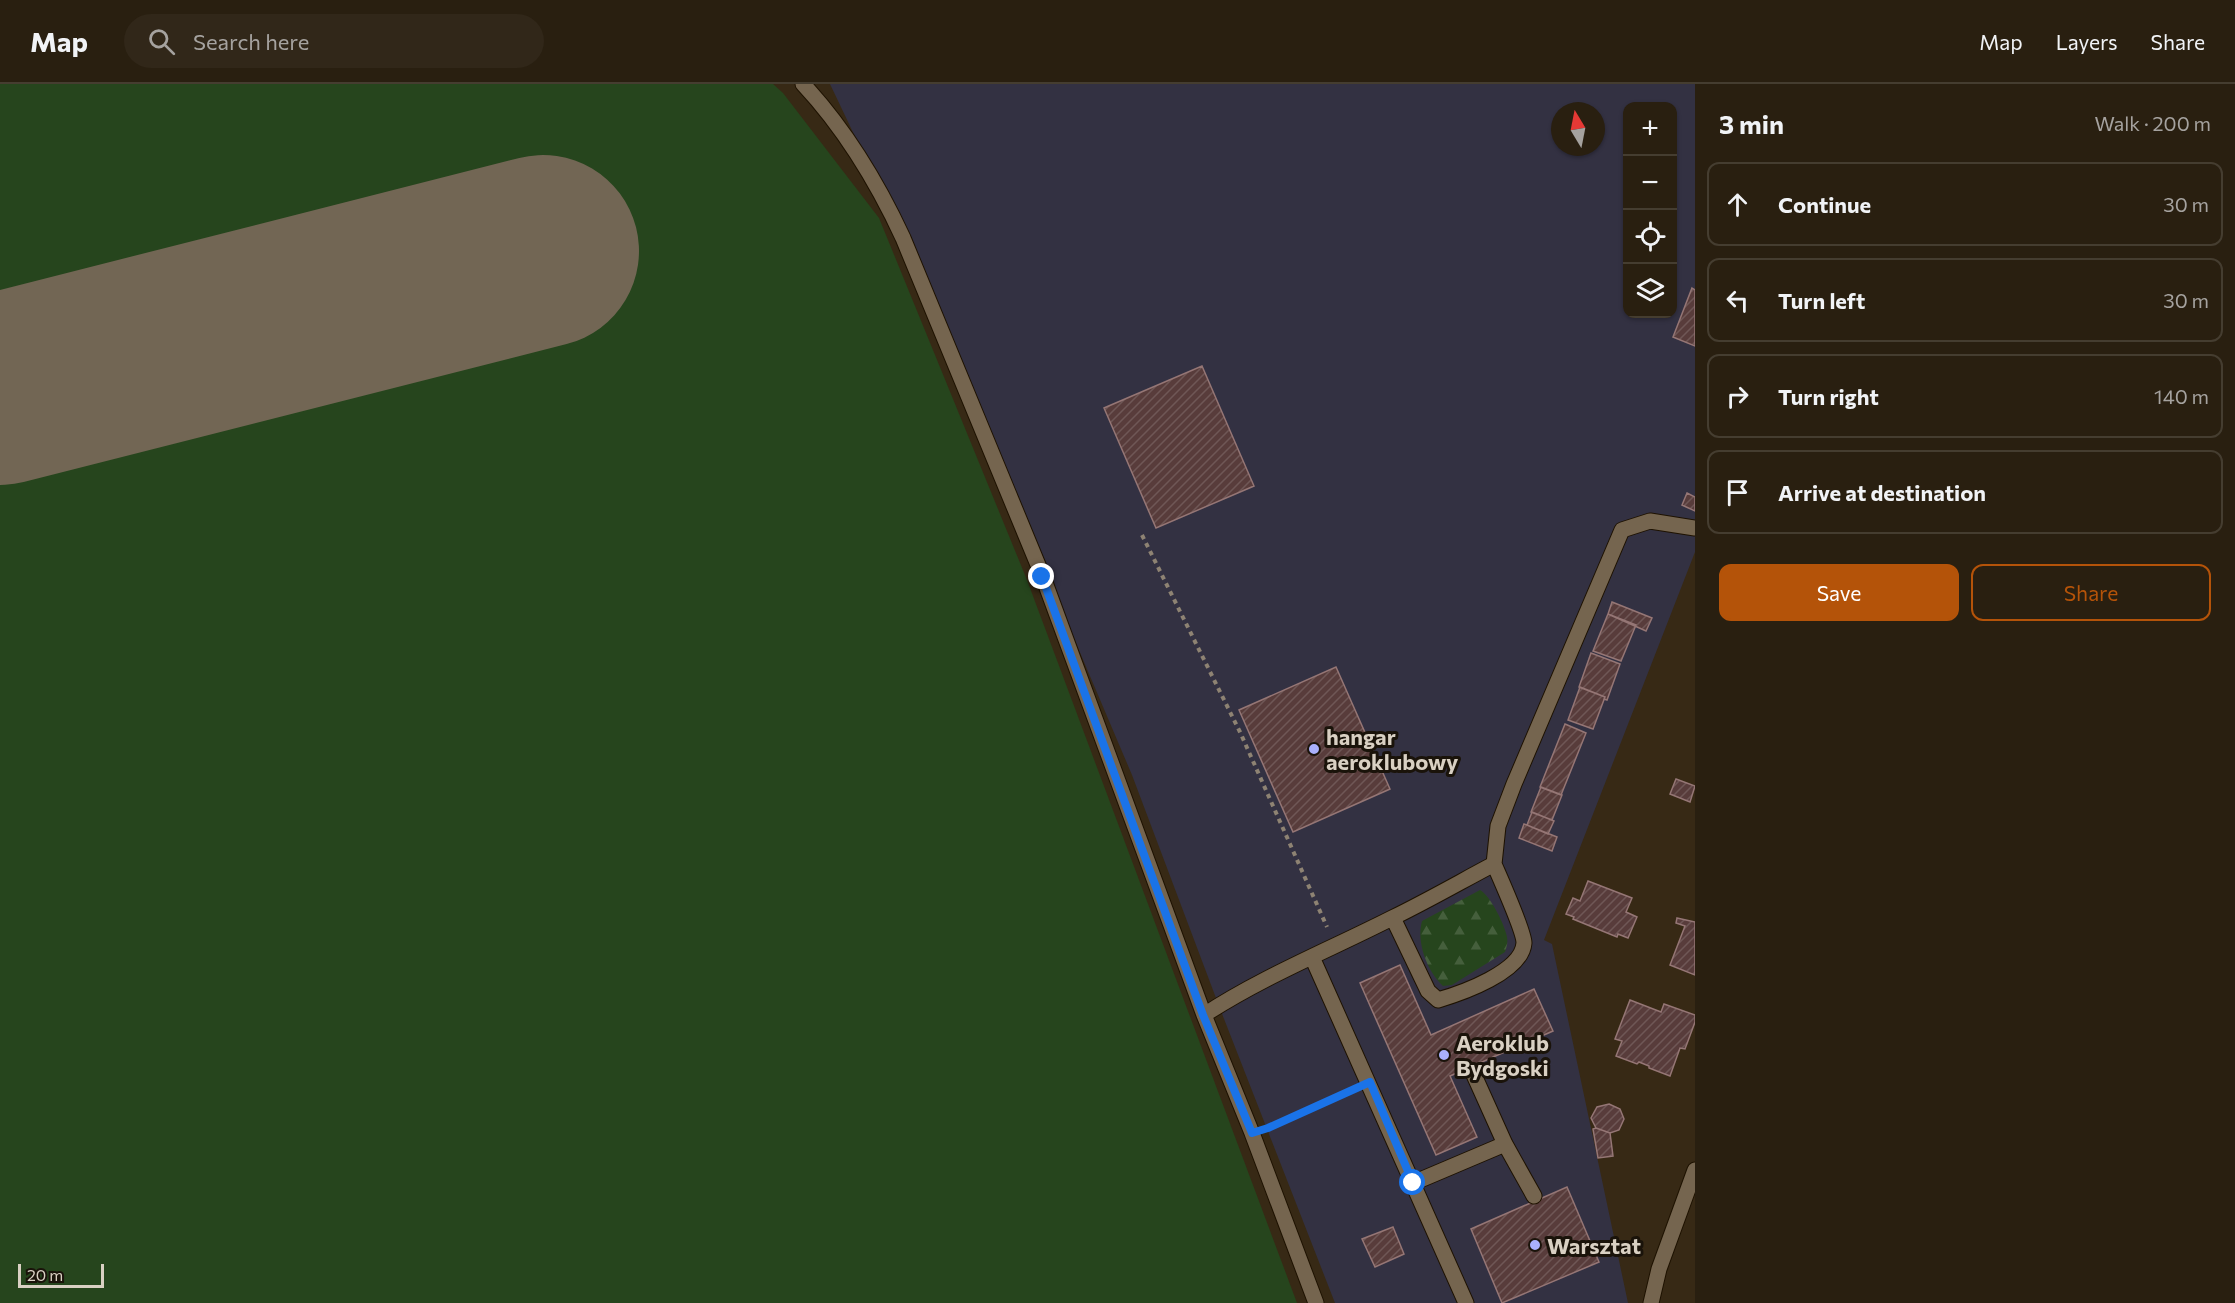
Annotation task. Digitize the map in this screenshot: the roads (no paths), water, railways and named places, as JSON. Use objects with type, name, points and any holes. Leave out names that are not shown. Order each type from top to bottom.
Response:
[{"type":"street","points":[[802,84],[856,155],[882,196],[903,238],[1042,577],[1203,1015],[1252,1133],[1316,1303]]},
{"type":"street","points":[[1394,918],[1428,991],[1438,1000],[1456,995],[1502,973],[1519,958],[1524,942],[1494,864],[1498,826],[1514,784],[1622,530],[1650,521],[1695,528]]},
{"type":"street","points":[[1203,1015],[1312,957],[1394,918],[1494,864]]},
{"type":"street","points":[[1312,957],[1370,1082],[1466,1303]]},
{"type":"street","points":[[1474,1075],[1505,1144],[1534,1197]]},
{"type":"street","points":[[1413,1183],[1505,1144]]},
{"type":"street","points":[[1651,1303],[1659,1269],[1695,1170]]},
{"type":"place","name":"hangar aeroklubowy","points":[[1314,749]]},
{"type":"place","name":"Aeroklub Bydgoski","points":[[1444,1055]]},
{"type":"place","name":"Warsztat","points":[[1535,1245]]}]
